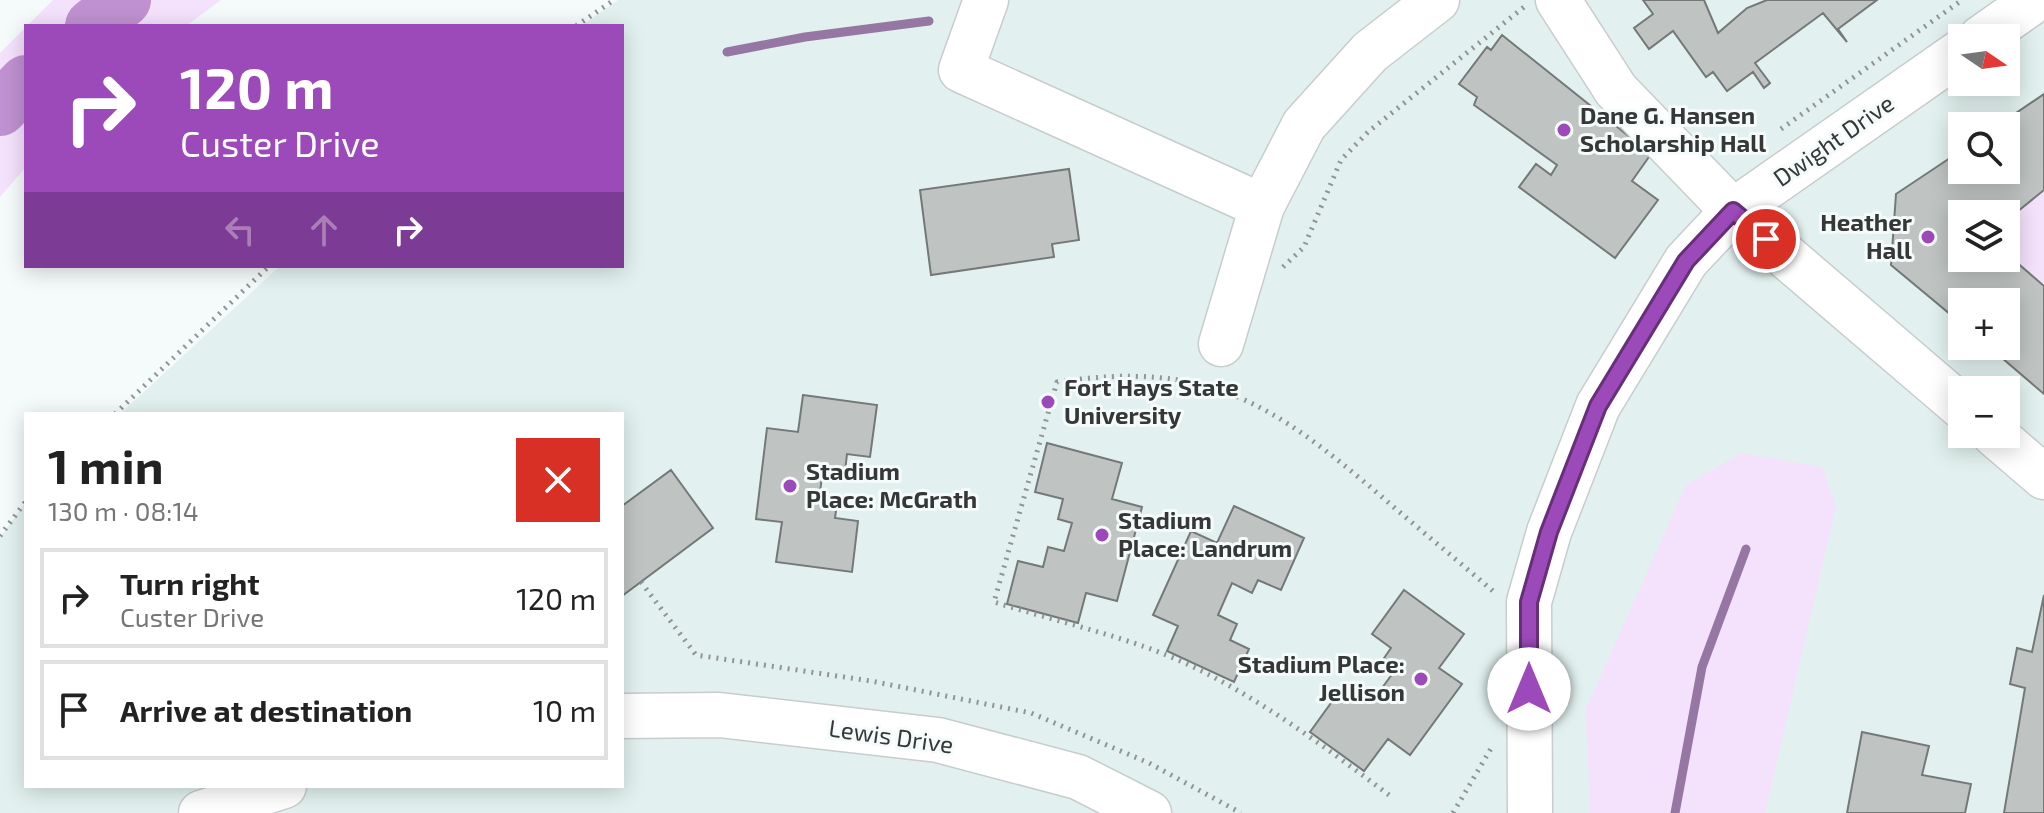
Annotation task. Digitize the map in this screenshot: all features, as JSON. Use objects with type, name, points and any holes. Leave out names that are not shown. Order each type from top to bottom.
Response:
[{"type":"street","points":[[986,0],[961,70],[1262,206]]},
{"type":"street","points":[[1221,344],[1262,206],[1304,125],[1370,52],[1437,0]]},
{"type":"street","points":[[2001,24],[2035,0]]},
{"type":"street","points":[[1543,2],[1616,90],[1733,211],[1948,395]]},
{"type":"street","name":"Dwight Drive","points":[[1530,813],[1529,602],[1549,532],[1598,406],[1686,261],[1733,211],[1948,61]]},
{"type":"street","points":[[2010,448],[2044,477]]},
{"type":"street","name":"Lewis Drive","points":[[624,716],[719,715],[938,740],[1078,777],[1149,813]]},
{"type":"street","points":[[201,813],[278,788]]},
{"type":"path","points":[[579,24],[614,0]]},
{"type":"path","points":[[1235,292],[1250,293],[1304,247],[1341,160],[1368,132],[1497,25],[1543,2]]},
{"type":"path","points":[[117,412],[267,268]]},
{"type":"path","points":[[1389,795],[1303,732],[1196,669],[1160,652],[994,602],[1057,382],[1112,374],[1159,376],[1204,384],[1258,405],[1299,428],[1503,601]]},
{"type":"path","points":[[0,536],[24,504]]},
{"type":"path","points":[[1453,813],[1501,732]]},
{"type":"shaded area","points":[[53,0],[221,0],[189,24],[29,24]]},
{"type":"shaded area","name":"Fort Hays State University","points":[[618,0],[2044,0],[2044,813],[0,813],[0,538],[24,504],[24,788],[624,788],[624,412],[122,412],[278,268],[624,268],[624,24],[584,24]]},
{"type":"shaded area","points":[[24,29],[24,169],[0,197],[0,53]]},
{"type":"shaded area","points":[[2044,190],[2044,286],[2020,265],[2020,210]]},
{"type":"shaded area","points":[[1741,453],[1822,467],[1836,506],[1765,813],[1590,813],[1586,709],[1686,485]]},
{"type":"building","points":[[1643,0],[1704,0],[1718,33],[1747,8],[1767,0],[1877,0],[1838,29],[1847,42],[1823,13],[1755,63],[1770,83],[1764,88],[1753,72],[1727,91],[1713,72],[1706,77],[1673,31],[1649,49],[1634,28],[1653,14]]},
{"type":"building","name":"Dane G. Hansen Scholarship Hall","points":[[1502,35],[1651,154],[1632,181],[1658,200],[1615,258],[1519,187],[1536,164],[1551,175],[1557,165],[1474,105],[1477,97],[1459,84],[1487,47],[1491,50]]},
{"type":"building","name":"Heather Hall","points":[[2044,94],[2044,190],[2020,210],[2020,200],[1948,200],[1948,272],[2020,272],[2020,265],[2044,286],[2044,394],[2004,360],[2020,360],[2020,288],[1948,288],[1948,312],[1891,265],[1896,194],[1948,159],[1948,184],[2020,184],[2020,112],[2018,112]]},
{"type":"building","points":[[1069,169],[1079,240],[1052,244],[1054,257],[931,275],[920,190]]},
{"type":"building","name":"Stadium Place: McGrath","points":[[803,395],[877,405],[870,457],[847,454],[845,471],[823,468],[819,501],[837,503],[835,518],[858,521],[852,572],[776,562],[782,522],[756,519],[767,428],[798,432]]},
{"type":"building","name":"Stadium Place: Landrum","points":[[1047,443],[1122,463],[1112,499],[1142,507],[1117,601],[1086,593],[1078,623],[1007,604],[1018,561],[1043,567],[1048,547],[1064,551],[1072,523],[1058,519],[1063,499],[1035,492]]},
{"type":"building","points":[[671,470],[713,528],[624,595],[624,505]]},
{"type":"building","points":[[1234,506],[1304,538],[1281,590],[1258,580],[1252,593],[1232,583],[1218,615],[1237,624],[1230,640],[1249,649],[1234,682],[1167,651],[1178,626],[1153,615],[1191,531],[1217,543]]},
{"type":"building","name":"Stadium Place: Jellison","points":[[1404,590],[1464,634],[1439,668],[1462,684],[1410,755],[1388,739],[1364,771],[1310,732],[1339,692],[1350,700],[1360,685],[1376,696],[1393,673],[1380,664],[1391,648],[1372,634]]},
{"type":"building","points":[[2044,595],[2044,813],[2004,813],[2025,688],[2010,684],[2017,648],[2032,652]]},
{"type":"building","points":[[1862,732],[1929,746],[1922,775],[1971,784],[1965,813],[1847,813]]},
{"type":"waterway","points":[[94,24],[124,0]]},
{"type":"waterway","points":[[727,52],[805,37],[929,21]]},
{"type":"waterway","points":[[0,109],[24,84]]},
{"type":"waterway","points":[[1675,813],[1702,667],[1746,549]]},
{"type":"place","name":"Dane G. Hansen Scholarship Hall","points":[[1564,130]]},
{"type":"place","name":"Heather Hall","points":[[1928,237]]},
{"type":"place","name":"Fort Hays State University","points":[[1048,402]]},
{"type":"place","name":"Stadium Place: McGrath","points":[[790,486]]},
{"type":"place","name":"Stadium Place: Landrum","points":[[1102,535]]},
{"type":"place","name":"Stadium Place: Jellison","points":[[1421,679]]},
{"type":"route","points":[[1529,689],[1529,602],[1549,532],[1598,406],[1686,261],[1733,211],[1766,239]]}]
